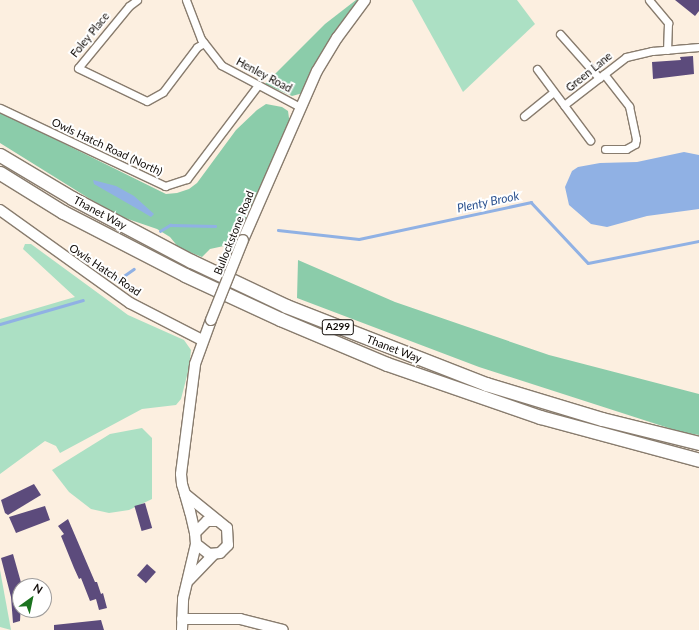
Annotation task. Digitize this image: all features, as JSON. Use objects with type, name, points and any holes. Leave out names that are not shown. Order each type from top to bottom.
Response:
[{"type":"highway","name":"Thanet Way","points":[[0,155],[72,198],[191,261],[286,306],[486,384],[602,419],[699,443]]},
{"type":"highway","name":"Thanet Way","points":[[0,173],[63,212],[185,275],[280,319],[387,364],[540,417],[699,460]]},
{"type":"street","name":"Foley Place","points":[[137,0],[129,6],[78,68],[147,101],[163,92],[197,47],[204,43]]},
{"type":"street","name":"Henley Road","points":[[186,0],[204,43],[221,65],[300,107]]},
{"type":"street","name":"Bullockstone Road","points":[[182,630],[182,619],[188,581],[196,544],[195,533],[185,494],[181,463],[195,364],[202,340],[300,107],[337,38],[365,0]]},
{"type":"street","points":[[649,0],[668,23],[667,50]]},
{"type":"street","points":[[560,34],[629,106],[636,140],[635,144],[626,149],[605,149]]},
{"type":"street","name":"Green Lane","points":[[564,105],[626,57],[667,50],[699,47]]},
{"type":"street","points":[[537,69],[590,140]]},
{"type":"street","name":"Owls Hatch Road (North)","points":[[0,108],[165,186],[187,179],[258,85]]},
{"type":"street","points":[[524,116],[554,92]]},
{"type":"street","name":"Owls Hatch Road","points":[[0,210],[90,277],[130,303],[202,340]]},
{"type":"street","points":[[185,494],[227,528],[229,540],[224,550],[214,554],[188,581]]},
{"type":"street","points":[[195,533],[207,521],[218,521]]},
{"type":"street","points":[[196,544],[203,552],[214,554]]},
{"type":"street","points":[[182,619],[240,619],[282,630]]},
{"type":"green space","points":[[356,0],[362,0],[303,93],[292,96],[265,84],[325,24]]},
{"type":"green space","points":[[412,0],[517,0],[535,24],[463,92]]},
{"type":"green space","points":[[266,104],[282,107],[288,111],[290,125],[240,237],[233,244],[210,249],[202,257],[179,248],[170,237],[157,229],[122,217],[90,199],[0,143],[0,112],[166,194],[177,193],[189,189],[197,183],[236,130],[257,110]]},
{"type":"green space","points":[[25,244],[31,244],[128,315],[184,340],[191,350],[189,368],[181,399],[176,405],[142,409],[60,453],[56,446],[45,441],[0,474],[0,319],[75,297],[23,249]]},
{"type":"green space","points":[[298,260],[395,302],[549,355],[699,394],[699,435],[681,432],[479,367],[297,298]]},
{"type":"green space","points":[[142,428],[152,438],[152,499],[129,510],[109,513],[91,509],[69,492],[52,470],[110,434]]},
{"type":"green space","points":[[0,570],[11,630],[0,627]]},
{"type":"water","points":[[684,152],[699,155],[699,209],[647,216],[607,227],[591,224],[569,205],[565,187],[572,171],[578,167],[600,163],[637,162]]},
{"type":"water","points":[[93,180],[116,186],[134,196],[154,214],[151,217],[94,184]]},
{"type":"building","points":[[675,0],[699,0],[699,11],[695,16]]},
{"type":"building","points":[[693,56],[694,74],[653,79],[652,62],[681,60],[680,57]]},
{"type":"building","points":[[34,484],[41,495],[8,515],[5,513],[1,500]]},
{"type":"building","points":[[145,503],[152,528],[142,531],[134,506]]},
{"type":"building","points":[[45,506],[50,520],[16,533],[9,517]]},
{"type":"building","points":[[68,519],[95,582],[97,582],[101,594],[103,593],[107,608],[99,610],[96,599],[90,601],[81,578],[79,579],[74,568],[61,536],[64,534],[58,526]]},
{"type":"building","points":[[13,554],[20,578],[12,578],[12,610],[11,597],[1,558]]},
{"type":"building","points":[[147,564],[156,572],[146,583],[137,575]]},
{"type":"building","points":[[13,618],[20,618],[20,621],[13,623]]},
{"type":"building","points":[[101,620],[104,630],[54,630],[54,625]]},
{"type":"waterway","name":"Plenty Brook","points":[[278,230],[359,239],[531,202],[588,263],[699,241]]},
{"type":"waterway","name":"Plenty Brook","points":[[160,231],[170,225],[215,226]]},
{"type":"waterway","name":"Plenty Brook","points":[[118,280],[134,269]]},
{"type":"waterway","name":"Plenty Brook","points":[[0,324],[83,300]]}]
